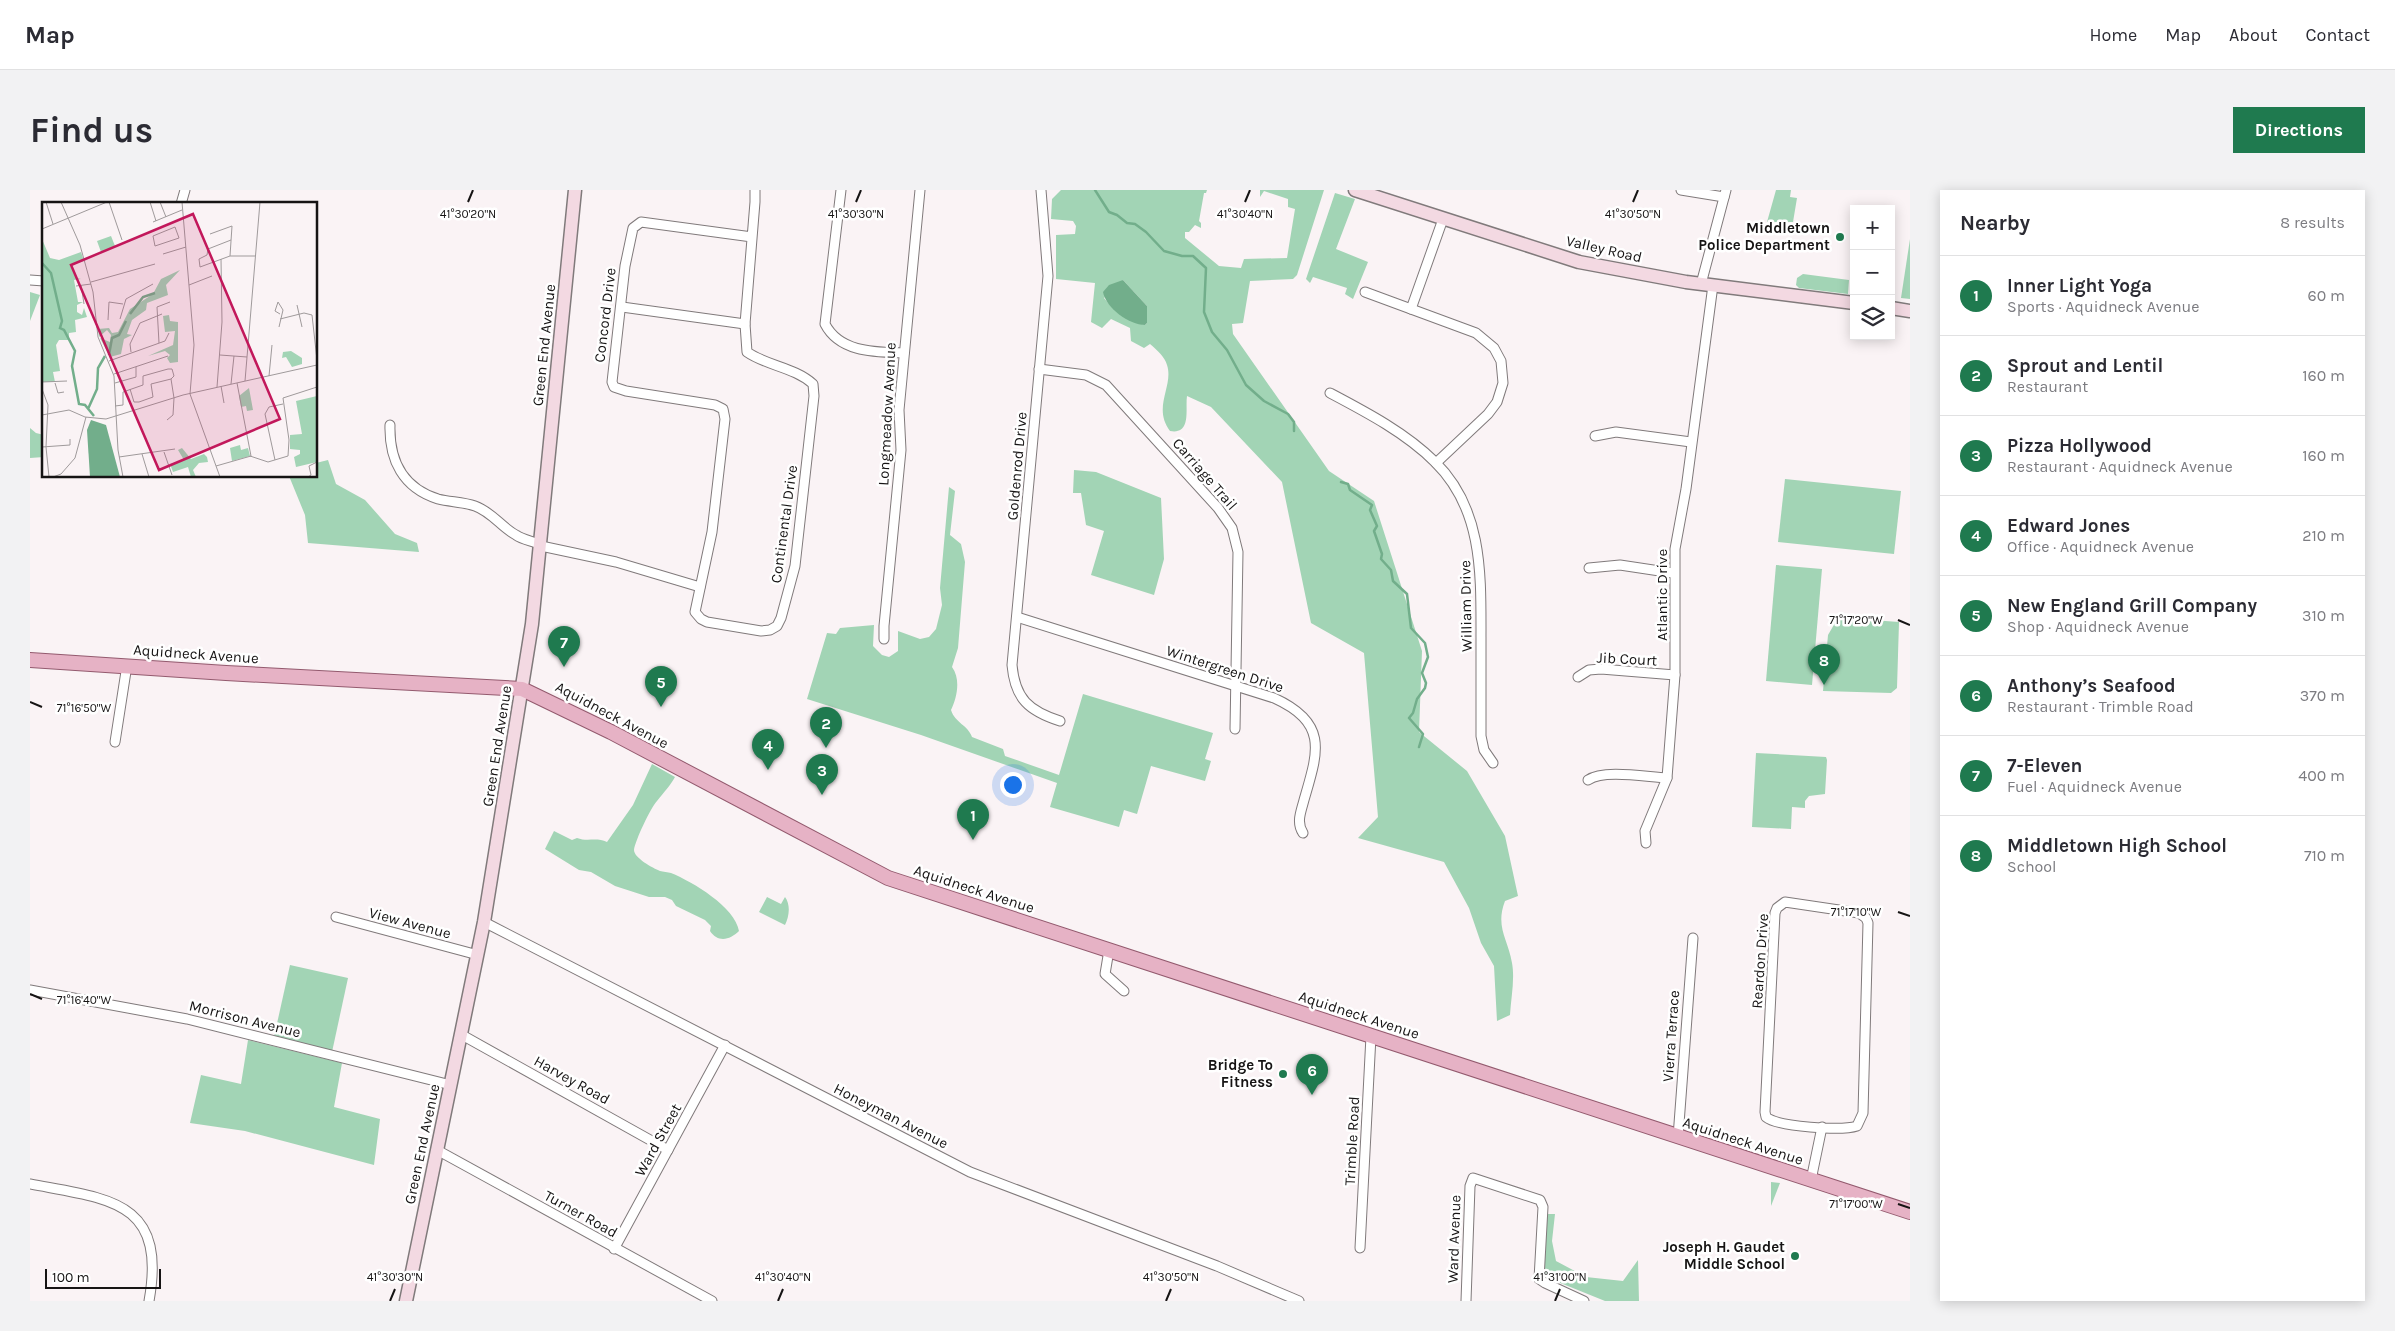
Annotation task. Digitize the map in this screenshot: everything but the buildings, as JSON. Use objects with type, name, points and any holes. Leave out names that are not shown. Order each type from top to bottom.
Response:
[{"type":"main road","name":"Green End Avenue","points":[[406,1301],[478,954],[522,689],[541,546],[574,190]]},
{"type":"main road","name":"Valley Road","points":[[1355,190],[1579,262],[1628,273],[1850,302]]},
{"type":"main road","points":[[1895,308],[1910,310]]},
{"type":"main road","name":"Aquidneck Avenue","points":[[30,660],[522,689],[611,732],[888,878],[1910,1212]]},
{"type":"street","name":"Continental Drive","points":[[700,587],[695,612],[701,619],[742,628],[770,630],[777,626],[781,618],[795,566],[811,428],[814,396],[813,384],[803,376],[757,359],[747,352],[745,324],[755,190]]},
{"type":"street","points":[[841,190],[825,324],[830,333],[848,346],[860,350],[904,353]]},
{"type":"street","name":"Longmeadow Avenue","points":[[884,639],[901,450],[898,417],[920,190]]},
{"type":"street","name":"Goldenrod Drive","points":[[1041,190],[1048,276],[1012,666],[1015,684],[1025,702],[1032,710],[1060,721]]},
{"type":"street","points":[[1681,190],[1725,193]]},
{"type":"street","name":"Atlantic Drive","points":[[1646,843],[1645,831],[1666,778],[1675,675],[1673,573],[1677,534],[1689,470],[1707,284],[1725,193]]},
{"type":"street","points":[[1411,309],[1443,219]]},
{"type":"street","name":"Concord Drive","points":[[700,587],[712,532],[724,413],[720,406],[714,404],[626,391],[614,387],[612,382],[613,366],[629,244],[633,228],[641,222],[752,237]]},
{"type":"street","points":[[1365,292],[1468,330],[1484,338],[1498,354],[1503,368],[1501,393],[1493,408],[1436,463]]},
{"type":"street","points":[[622,307],[745,324]]},
{"type":"street","name":"Carriage Trail","points":[[1039,369],[1086,375],[1106,385],[1226,517],[1236,540],[1238,552],[1235,729]]},
{"type":"street","name":"William Drive","points":[[1330,393],[1378,420],[1436,463],[1459,494],[1470,517],[1478,548],[1481,588],[1481,736],[1484,750],[1493,763]]},
{"type":"street","points":[[390,425],[392,454],[398,469],[408,484],[422,493],[438,499],[475,506],[490,513],[516,536],[541,546],[616,562],[700,587]]},
{"type":"street","points":[[1595,436],[1616,432],[1691,442]]},
{"type":"street","points":[[1589,568],[1620,565],[1673,573]]},
{"type":"street","name":"Wintergreen Drive","points":[[1018,617],[1235,686],[1289,705],[1300,712],[1314,734],[1316,755],[1299,822],[1303,833]]},
{"type":"street","points":[[115,742],[127,665]]},
{"type":"street","name":"Jib Court","points":[[1578,677],[1589,670],[1601,669],[1675,675]]},
{"type":"street","points":[[1588,780],[1595,775],[1606,774],[1666,778]]},
{"type":"street","name":"Reardon Drive","points":[[1785,902],[1859,913],[1868,922],[1861,1120],[1857,1126],[1851,1128],[1822,1127],[1776,1123],[1766,1117],[1765,1112],[1775,913],[1777,908],[1785,902]]},
{"type":"street","name":"View Avenue","points":[[336,917],[478,954]]},
{"type":"street","name":"Honeyman Avenue","points":[[484,922],[970,1172],[1217,1266],[1299,1301]]},
{"type":"street","name":"Vierra Terrace","points":[[1678,1137],[1692,938]]},
{"type":"street","points":[[1109,950],[1105,974],[1124,991]]},
{"type":"street","name":"Morrison Avenue","points":[[30,990],[187,1019],[451,1085]]},
{"type":"street","name":"Harvey Road","points":[[462,1036],[668,1150]]},
{"type":"street","name":"Trimble Road","points":[[1360,1248],[1370,1036]]},
{"type":"street","name":"Ward Street","points":[[614,1249],[725,1045]]},
{"type":"street","points":[[1811,1180],[1822,1127]]},
{"type":"street","name":"Turner Road","points":[[437,1150],[614,1249],[712,1301]]},
{"type":"street","name":"Ward Avenue","points":[[1466,1301],[1470,1186],[1473,1178],[1540,1200],[1543,1207],[1539,1279],[1584,1301]]},
{"type":"street","points":[[30,1184],[104,1199],[124,1209],[135,1218],[146,1235],[152,1251],[154,1274],[149,1301]]},
{"type":"shaded area","points":[[1061,190],[1207,190],[1204,193],[1199,221],[1201,228],[1195,225],[1189,232],[1185,232],[1185,238],[1219,266],[1241,268],[1244,259],[1287,258],[1295,209],[1288,207],[1288,199],[1264,191],[1260,197],[1260,190],[1324,190],[1297,275],[1293,279],[1250,281],[1243,323],[1232,324],[1233,334],[1329,471],[1374,501],[1422,651],[1419,732],[1467,771],[1505,836],[1518,896],[1505,901],[1501,918],[1513,969],[1510,1015],[1497,1021],[1494,966],[1481,943],[1469,908],[1444,862],[1358,838],[1378,817],[1364,653],[1311,623],[1282,482],[1211,407],[1187,396],[1185,425],[1177,431],[1170,431],[1163,414],[1168,373],[1163,356],[1150,344],[1144,348],[1131,341],[1130,328],[1111,319],[1102,328],[1091,322],[1095,283],[1056,279],[1056,235],[1075,234],[1076,226],[1073,221],[1051,219],[1052,199]],"holes":[[[1123,280],[1147,306],[1147,323],[1145,325],[1122,316],[1104,298]]]},
{"type":"shaded area","points":[[1776,190],[1791,190],[1790,197],[1797,198],[1793,222],[1767,222]]},
{"type":"shaded area","points":[[1335,193],[1355,199],[1336,249],[1368,262],[1353,299],[1345,294],[1347,288],[1313,277],[1310,283],[1306,279]]},
{"type":"shaded area","points":[[1910,239],[1910,299],[1901,298]]},
{"type":"shaded area","points":[[1803,274],[1849,280],[1848,294],[1799,288],[1796,285],[1797,278]]},
{"type":"shaded area","points":[[1123,280],[1147,306],[1147,323],[1145,325],[1132,322],[1119,315],[1105,298],[1103,292],[1109,285]]},
{"type":"shaded area","points":[[30,292],[40,295],[30,321]]},
{"type":"shaded area","points":[[30,428],[36,433],[42,434],[42,457],[30,458]]},
{"type":"shaded area","points":[[328,460],[336,484],[365,500],[395,534],[417,543],[419,552],[308,543],[305,515],[290,478],[318,478],[318,462]]},
{"type":"shaded area","points":[[1074,470],[1096,472],[1161,498],[1164,559],[1154,595],[1091,575],[1104,531],[1086,525],[1081,493],[1073,493]]},
{"type":"shaded area","points":[[1785,479],[1901,491],[1894,554],[1778,542]]},
{"type":"shaded area","points":[[949,487],[955,491],[950,535],[961,544],[965,562],[958,648],[952,667],[957,683],[955,700],[951,710],[955,718],[968,730],[972,737],[1003,749],[1005,756],[1059,775],[1083,694],[1213,733],[1205,759],[1211,761],[1205,781],[1151,766],[1137,814],[1124,810],[1119,827],[1050,807],[1057,783],[921,735],[807,699],[827,633],[836,634],[840,628],[874,625],[873,646],[882,655],[889,657],[898,651],[898,631],[920,639],[929,637],[936,629],[942,605],[940,588]]},
{"type":"shaded area","points":[[1776,565],[1822,569],[1812,685],[1766,681]]},
{"type":"shaded area","points":[[1844,618],[1899,622],[1897,688],[1891,693],[1823,691],[1828,635],[1835,623]]},
{"type":"shaded area","points":[[1756,753],[1826,757],[1825,794],[1809,796],[1805,801],[1805,808],[1792,807],[1791,829],[1752,827]]},
{"type":"shaded area","points":[[652,764],[675,777],[654,804],[647,817],[635,846],[635,853],[649,865],[690,882],[722,904],[736,922],[739,931],[728,938],[720,939],[713,935],[710,931],[711,926],[705,920],[676,906],[672,900],[665,897],[649,897],[615,886],[591,872],[579,870],[545,849],[554,831],[572,840],[577,838],[607,842],[633,805]]},
{"type":"shaded area","points":[[767,897],[781,904],[785,897],[789,911],[785,925],[759,912]]},
{"type":"shaded area","points":[[290,965],[348,978],[332,1052],[274,1037]]},
{"type":"shaded area","points":[[248,1040],[342,1063],[334,1107],[380,1119],[374,1165],[245,1131],[190,1123],[201,1075],[241,1084]]},
{"type":"shaded area","points":[[1771,1182],[1780,1183],[1771,1206]]},
{"type":"shaded area","points":[[1547,1214],[1555,1214],[1552,1241],[1556,1261],[1586,1277],[1623,1281],[1638,1260],[1639,1301],[1605,1301],[1548,1278],[1543,1266]]},
{"type":"waterway","points":[[1095,190],[1109,212],[1117,215],[1127,223],[1135,224],[1146,232],[1164,251],[1182,256],[1193,256],[1206,268],[1204,312],[1212,332],[1227,350],[1246,385],[1264,401],[1288,414],[1294,422],[1294,431]]},
{"type":"waterway","points":[[1341,482],[1348,484],[1350,490],[1372,505],[1370,510],[1377,526],[1374,531],[1382,554],[1381,559],[1391,570],[1393,581],[1407,594],[1411,628],[1425,643],[1428,657],[1422,673],[1426,683],[1425,688],[1417,699],[1413,713],[1409,718],[1423,734],[1419,747]]},
{"type":"place","name":"Middletown Police Department","points":[[1840,237]]},
{"type":"place","name":"7-Eleven","points":[[564,667]]},
{"type":"place","name":"Middletown High School","points":[[1824,685]]},
{"type":"place","name":"New England Grill Company","points":[[661,707]]},
{"type":"place","name":"Sprout and Lentil","points":[[826,748]]},
{"type":"place","name":"Edward Jones","points":[[768,770]]},
{"type":"place","name":"Pizza Hollywood","points":[[822,795]]},
{"type":"place","name":"Inner Light Yoga","points":[[973,840]]},
{"type":"place","name":"Bridge To Fitness","points":[[1283,1074]]},
{"type":"place","name":"Anthony’s Seafood","points":[[1312,1095]]},
{"type":"place","name":"Joseph H. Gaudet Middle School","points":[[1795,1256]]}]
